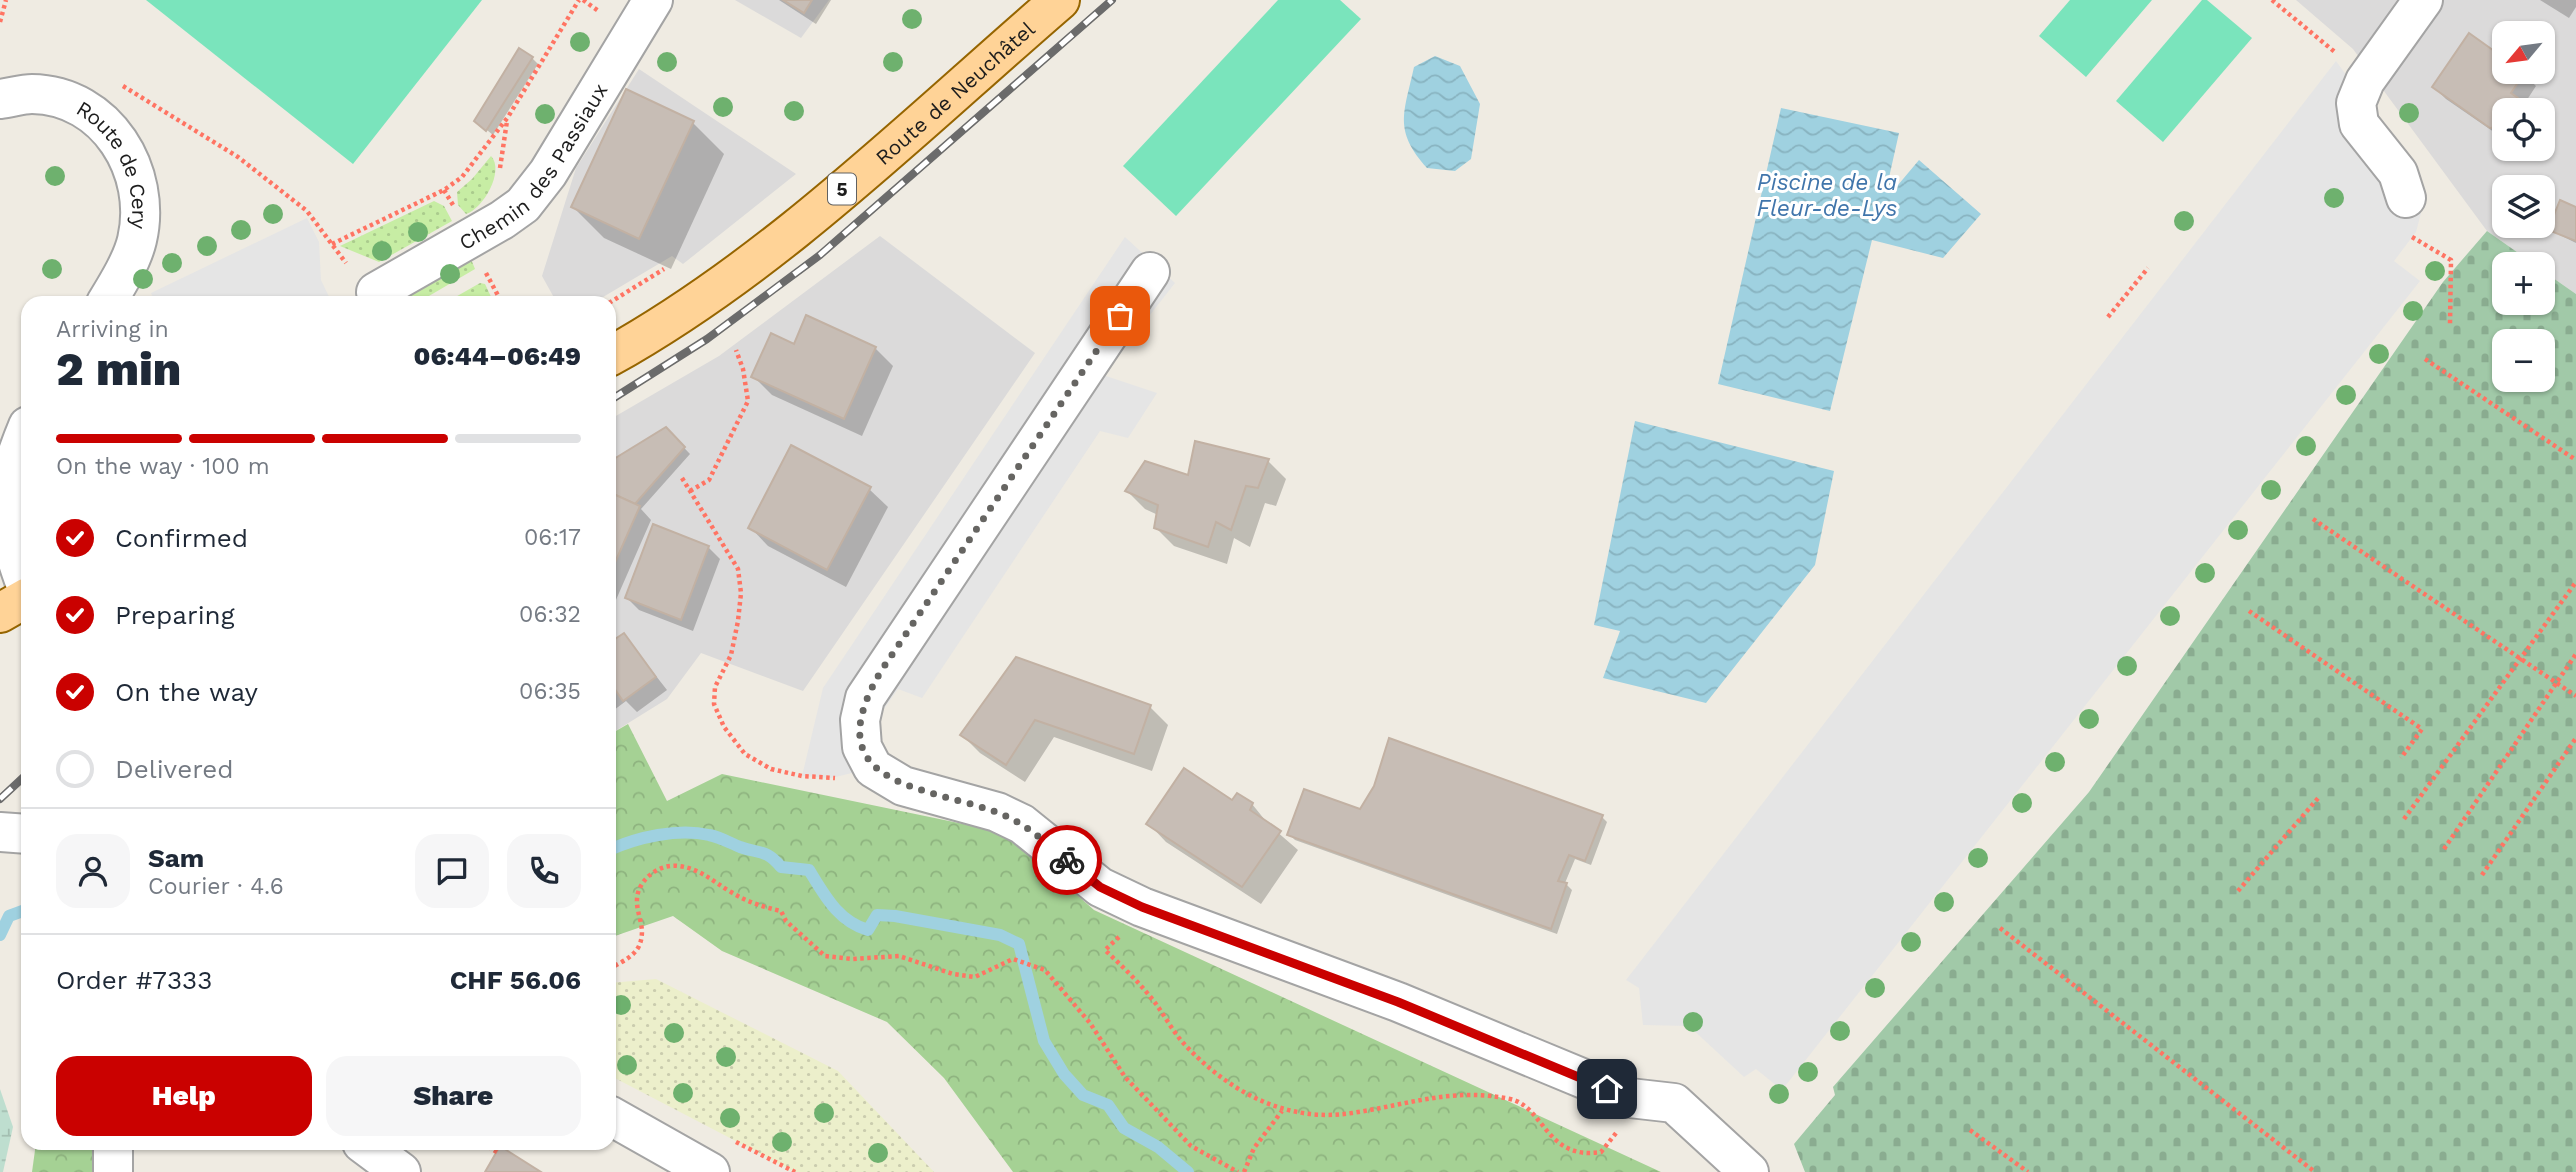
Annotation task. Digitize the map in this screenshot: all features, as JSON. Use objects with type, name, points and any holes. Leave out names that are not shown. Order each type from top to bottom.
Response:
[{"type":"main road","name":"Route de Neuchâtel","points":[[616,353],[711,292],[808,218],[1060,0]]},
{"type":"main road","points":[[0,613],[21,601]]},
{"type":"street","name":"Chemin des Passiaux","points":[[376,292],[502,220],[523,205],[548,173],[653,0]]},
{"type":"street","points":[[2408,217],[2398,173],[2359,124],[2356,103],[2365,81],[2423,0]]},
{"type":"street","name":"Route de Cery","points":[[0,99],[32,94],[69,102],[102,121],[123,145],[138,179],[142,208],[137,242],[110,296]]},
{"type":"street","points":[[1150,272],[865,698],[860,720],[862,747],[873,768],[903,786],[997,812],[1022,824],[1100,887],[1150,910],[1398,1002],[1636,1099],[1674,1103],[1749,1172]]},
{"type":"street","points":[[21,438],[9,458],[1,494],[11,544],[21,572]]},
{"type":"street","points":[[0,832],[21,834]]},
{"type":"street","points":[[616,1119],[710,1172]]},
{"type":"street","points":[[113,1150],[113,1172]]},
{"type":"street","points":[[371,1150],[401,1172]]},
{"type":"path","points":[[0,22],[6,0]]},
{"type":"path","points":[[332,244],[444,190],[462,177],[508,117],[579,0]]},
{"type":"path","points":[[2272,0],[2344,60]]},
{"type":"path","points":[[120,84],[238,157],[306,211],[346,263]]},
{"type":"path","points":[[2408,217],[2451,260],[2450,324]]},
{"type":"path","points":[[2108,317],[2148,268]]},
{"type":"path","points":[[616,299],[664,269]]},
{"type":"path","points":[[495,290],[498,296]]},
{"type":"path","points":[[690,491],[709,480],[748,401],[743,369],[736,350]]},
{"type":"path","points":[[2425,359],[2576,460]]},
{"type":"path","points":[[682,478],[738,569],[741,593],[738,621],[731,655],[715,687],[714,704],[724,727],[745,754],[771,769],[831,779],[873,768]]},
{"type":"path","points":[[2313,519],[2576,696]]},
{"type":"path","points":[[2404,819],[2576,582]]},
{"type":"path","points":[[2249,611],[2422,729],[2401,758]]},
{"type":"path","points":[[2444,849],[2576,654]]},
{"type":"path","points":[[2482,875],[2576,738]]},
{"type":"path","points":[[2238,891],[2319,797]]},
{"type":"path","points":[[616,965],[630,957],[638,947],[643,920],[637,902],[643,883],[654,871],[672,865],[697,869],[731,893],[759,906],[781,911],[786,921],[825,956],[852,959],[899,956],[953,974],[975,977],[1013,959],[1045,970],[1090,1023],[1125,1077],[1179,1134],[1191,1146],[1238,1172]]},
{"type":"path","points":[[1150,910],[1105,950],[1154,1001],[1187,1047],[1247,1096],[1282,1110],[1332,1116],[1421,1098],[1464,1095],[1512,1099],[1559,1143],[1585,1155],[1601,1152],[1611,1141],[1636,1099]]},
{"type":"path","points":[[2000,928],[2315,1172]]},
{"type":"path","points":[[1244,1172],[1254,1148],[1282,1110]]},
{"type":"path","points":[[1970,1130],[2028,1172]]},
{"type":"shaded area","points":[[735,0],[829,0],[801,38]]},
{"type":"shaded area","points":[[2296,0],[2576,0],[2576,294],[2555,279],[2555,252],[2517,252],[2497,238],[2555,238],[2555,175],[2492,175],[2492,235],[2353,49]]},
{"type":"shaded area","points":[[2336,61],[2409,162],[2421,213],[2416,232],[2394,261],[2420,281],[1782,1090],[1756,1069],[1744,1077],[1689,1026],[1643,1025],[1639,988],[1626,980]]},
{"type":"shaded area","points":[[639,69],[796,174],[683,264],[672,256],[605,296],[553,296],[542,276],[576,168]]},
{"type":"shaded area","points":[[307,218],[319,242],[321,280],[329,296],[152,296],[151,293]]},
{"type":"shaded area","points":[[880,236],[1035,353],[803,691],[701,653],[667,699],[616,731],[616,416],[719,356]]},
{"type":"shaded area","points":[[1125,237],[1175,283],[1103,375],[1157,393],[1128,438],[1100,431],[922,698],[898,689],[879,716],[873,768],[831,778],[802,776],[823,688]]},
{"type":"green space","points":[[146,0],[482,0],[353,164]]},
{"type":"green space","points":[[1278,0],[1340,0],[1361,19],[1176,216],[1123,166]]},
{"type":"green space","points":[[2070,0],[2152,0],[2086,77],[2039,36]]},
{"type":"green space","points":[[2202,0],[2207,0],[2252,38],[2163,142],[2116,101]]},
{"type":"green space","points":[[491,156],[495,163],[494,180],[479,205],[466,214],[458,205],[457,192]]},
{"type":"green space","points":[[434,201],[444,206],[452,221],[379,262],[340,246]]},
{"type":"green space","points":[[2487,231],[2492,238],[2497,238],[2517,252],[2492,252],[2492,315],[2555,315],[2555,279],[2576,294],[2576,1172],[1805,1172],[1794,1144],[1835,1095],[1833,1087],[2089,792],[2443,282]]},
{"type":"green space","points":[[469,254],[475,269],[429,296],[403,296]]},
{"type":"green space","points":[[480,283],[485,284],[491,296],[457,296]]},
{"type":"green space","points":[[628,724],[667,801],[722,774],[1007,833],[1094,910],[1661,1172],[1013,1172],[944,1078],[887,1022],[722,951],[673,916],[616,936],[616,731]]},
{"type":"green space","points":[[656,979],[838,1071],[934,1172],[795,1172],[616,1079],[616,982]]},
{"type":"green space","points":[[0,1089],[13,1127],[3,1172],[0,1172]]},
{"type":"green space","points":[[35,1150],[92,1150],[92,1172],[32,1172]]},
{"type":"water","points":[[1435,56],[1460,66],[1480,104],[1471,159],[1455,171],[1427,168],[1416,155],[1405,131],[1405,109],[1414,67]]},
{"type":"water","name":"Piscine de la Fleur-de-Lys","points":[[1781,108],[1899,133],[1888,182],[1898,185],[1919,160],[1981,214],[1943,258],[1872,240],[1830,411],[1718,384]]},
{"type":"water","points":[[1635,421],[1834,471],[1815,565],[1706,703],[1603,678],[1620,631],[1594,625]]},
{"type":"building","points":[[783,0],[812,0],[804,13]]},
{"type":"building","points":[[2469,33],[2492,49],[2492,84],[2517,84],[2511,93],[2518,98],[2492,98],[2490,128],[2432,87]]},
{"type":"building","points":[[519,48],[533,57],[486,131],[474,121]]},
{"type":"building","points":[[626,89],[694,121],[639,239],[571,207]]},
{"type":"building","points":[[2560,200],[2576,207],[2576,241],[2555,233],[2555,212]]},
{"type":"building","points":[[806,315],[876,347],[844,419],[751,377],[771,333],[794,344]]},
{"type":"building","points":[[666,427],[685,447],[635,504],[616,495],[616,458]]},
{"type":"building","points":[[1195,441],[1269,459],[1258,488],[1246,486],[1231,530],[1216,522],[1208,547],[1154,528],[1158,505],[1125,491],[1145,461],[1188,475]]},
{"type":"building","points":[[791,445],[871,487],[827,570],[748,528]]},
{"type":"building","points":[[616,495],[640,506],[616,560]]},
{"type":"building","points":[[653,524],[709,546],[681,620],[625,598]]},
{"type":"building","points":[[624,633],[656,677],[623,701],[616,691],[616,638]]},
{"type":"building","points":[[1016,657],[1151,705],[1134,754],[1035,720],[1006,765],[960,735]]},
{"type":"building","points":[[1389,738],[1603,815],[1585,861],[1569,855],[1558,881],[1567,883],[1551,929],[1287,835],[1304,789],[1360,809],[1374,786]]},
{"type":"building","points":[[1184,768],[1232,800],[1237,793],[1253,803],[1250,810],[1281,831],[1242,887],[1146,824]]},
{"type":"building","points":[[498,1150],[506,1150],[541,1172],[485,1172]]},
{"type":"waterway","points":[[616,847],[671,833],[713,836],[767,855],[781,867],[809,870],[840,914],[868,930],[877,915],[895,916],[1000,935],[1019,944],[1044,1041],[1064,1074],[1083,1095],[1108,1105],[1124,1128],[1158,1147],[1188,1172]]},
{"type":"waterway","points":[[0,935],[9,916],[21,912]]},
{"type":"railway","points":[[616,397],[707,339],[820,255],[1112,0]]},
{"type":"railway","points":[[0,799],[21,780]]},
{"type":"way so far","points":[[1067,860],[1022,824],[997,812],[903,786],[873,768],[862,747],[860,720],[865,698],[881,671],[1120,316]]},
{"type":"route","points":[[1067,860],[1100,887],[1142,907],[1398,1002],[1607,1089]]}]
